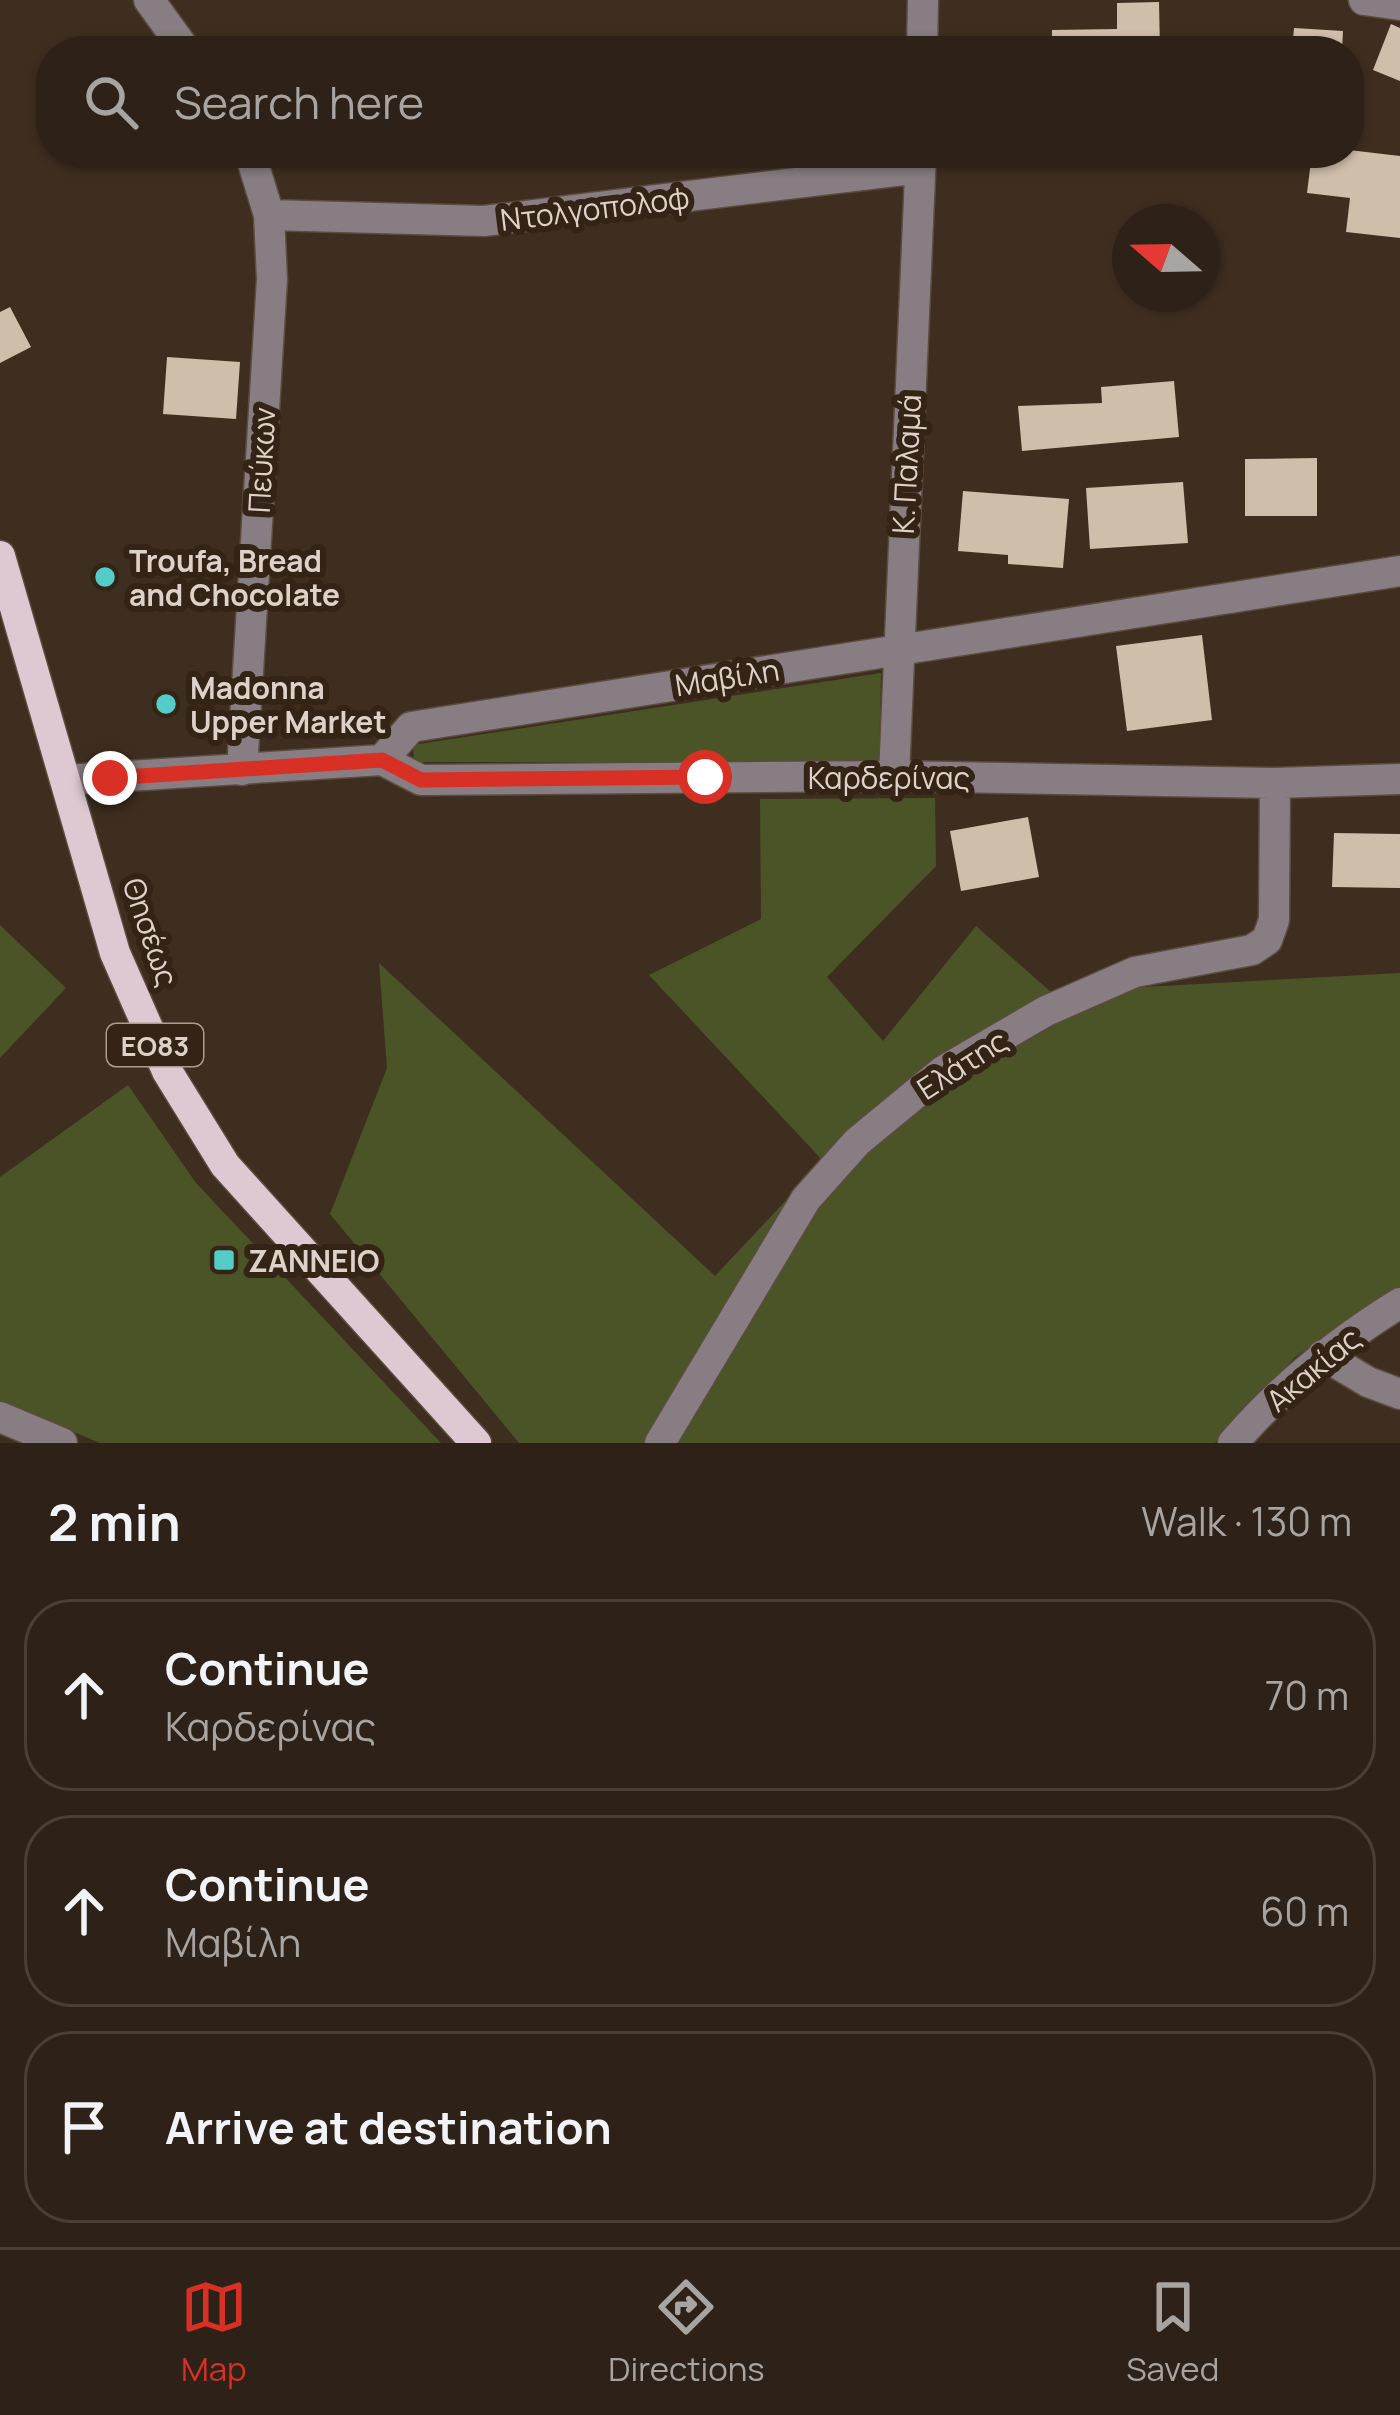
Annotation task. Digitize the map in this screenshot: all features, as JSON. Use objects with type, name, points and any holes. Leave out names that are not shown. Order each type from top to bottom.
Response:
[{"type":"main road","name":"Θησέως","points":[[0,556],[115,953],[167,1071],[225,1165],[476,1443]]},
{"type":"street","points":[[149,0],[175,36]]},
{"type":"street","points":[[922,36],[923,0]]},
{"type":"street","points":[[1364,0],[1400,4]]},
{"type":"street","name":"Πεύκων","points":[[242,770],[272,279],[269,215],[255,168]]},
{"type":"street","name":"Ντολγοπολοφ","points":[[269,215],[484,221],[869,168]]},
{"type":"street","name":"Κ. Παλαμά","points":[[894,776],[920,168]]},
{"type":"street","name":"Μαβίλη","points":[[382,760],[411,727],[1400,572]]},
{"type":"street","points":[[65,781],[382,760]]},
{"type":"street","name":"Καρδερίνας","points":[[382,760],[421,780],[894,776],[1275,783],[1400,779]]},
{"type":"street","name":"Ελάτης","points":[[660,1443],[806,1199],[856,1142],[943,1071],[1046,1011],[1135,972],[1252,950],[1267,940],[1274,920],[1275,783]]},
{"type":"street","name":"Ακακίας","points":[[1232,1443],[1323,1354],[1400,1303]]},
{"type":"street","points":[[1323,1354],[1368,1382],[1400,1394]]},
{"type":"street","points":[[0,1417],[62,1443]]},
{"type":"green space","points":[[881,673],[879,762],[414,762],[413,745]]},
{"type":"green space","points":[[935,798],[936,866],[827,977],[883,1041],[976,926],[1051,992],[1400,973],[1400,1287],[1295,1357],[1215,1443],[519,1443],[330,1214],[387,1068],[379,963],[715,1276],[823,1161],[649,975],[761,919],[760,799]]},
{"type":"green space","points":[[0,925],[66,988],[0,1058]]},
{"type":"green space","points":[[128,1085],[196,1183],[441,1443],[100,1443],[0,1401],[0,1177]]},
{"type":"building","points":[[1159,2],[1160,36],[1052,36],[1052,30],[1117,29],[1117,3]]},
{"type":"building","points":[[1391,24],[1400,28],[1400,81],[1373,70]]},
{"type":"building","points":[[1294,28],[1343,31],[1343,36],[1293,36]]},
{"type":"building","points":[[1364,152],[1400,156],[1400,238],[1346,232],[1350,198],[1307,193],[1310,168],[1364,168]]},
{"type":"building","points":[[10,307],[31,347],[0,363],[0,312]]},
{"type":"building","points":[[167,357],[240,362],[236,419],[163,414]]},
{"type":"building","points":[[1174,381],[1179,437],[1022,451],[1018,406],[1102,403],[1101,387]]},
{"type":"building","points":[[1317,458],[1317,516],[1245,516],[1245,459]]},
{"type":"building","points":[[1183,482],[1188,543],[1090,549],[1086,488]]},
{"type":"building","points":[[963,491],[1069,499],[1063,568],[1008,564],[1008,555],[958,551]]},
{"type":"building","points":[[1202,635],[1212,720],[1127,731],[1116,646]]},
{"type":"building","points":[[1028,817],[1039,877],[961,891],[950,831]]},
{"type":"building","points":[[1334,833],[1400,834],[1400,888],[1332,887]]},
{"type":"place","name":"Troufa, Bread and Chocolate","points":[[105,577]]},
{"type":"place","name":"Madonna Upper Market","points":[[166,704]]},
{"type":"place","name":"ΖΑΝΝΕΙΟ","points":[[224,1260]]},
{"type":"route","points":[[110,778],[382,760],[421,780],[705,777]]}]
